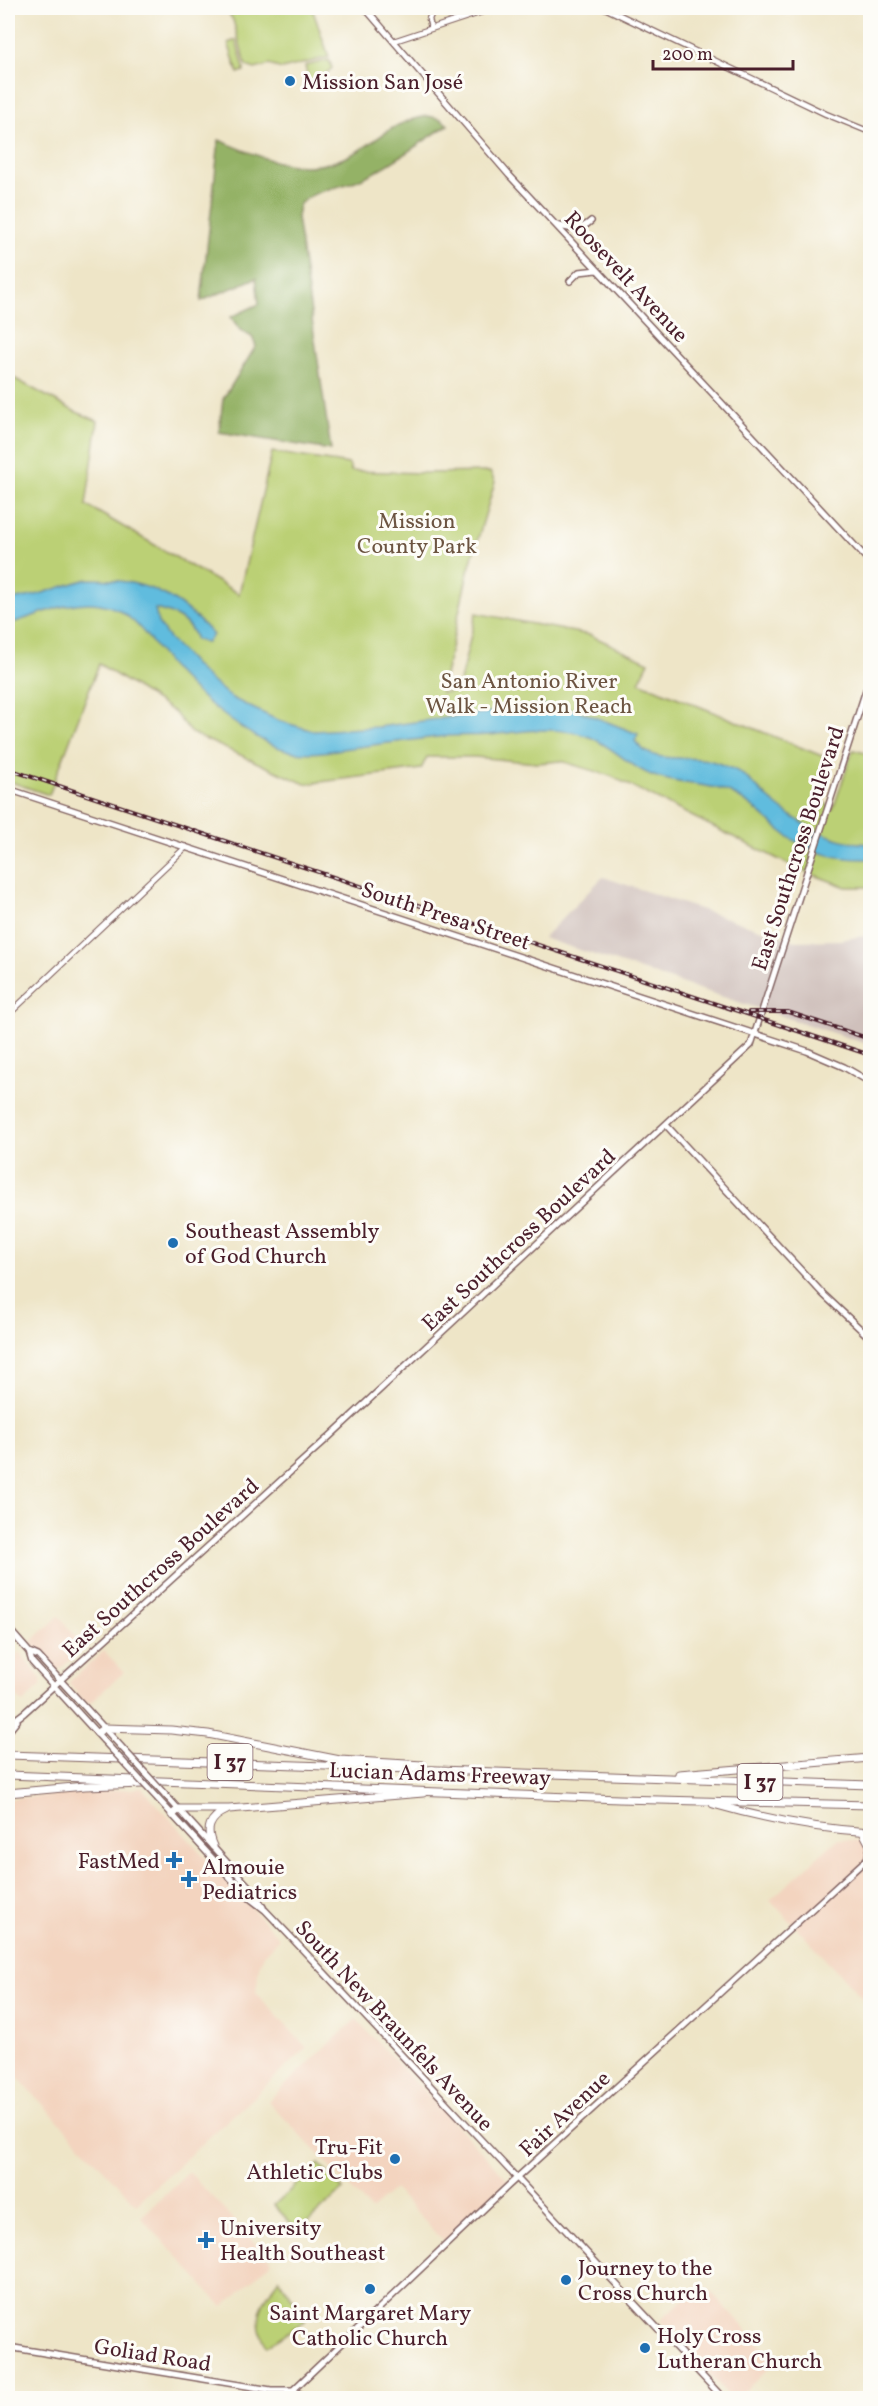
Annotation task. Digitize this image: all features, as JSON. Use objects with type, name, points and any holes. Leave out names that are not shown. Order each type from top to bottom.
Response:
[{"type":"highway","points":[[97,1733],[104,1728],[171,1730],[208,1734],[340,1760],[412,1763],[450,1769]]},
{"type":"highway","name":"Lucian Adams Freeway","points":[[9,1755],[870,1785]]},
{"type":"highway","points":[[650,1776],[870,1758]]},
{"type":"highway","name":"Lucian Adams Freeway","points":[[8,1775],[702,1801],[870,1805]]},
{"type":"highway","points":[[8,1793],[85,1786],[196,1782]]},
{"type":"highway","points":[[172,1815],[178,1809],[229,1809],[353,1798],[411,1796],[438,1791]]},
{"type":"highway","points":[[702,1801],[757,1817],[830,1829],[867,1832],[869,1857]]},
{"type":"highway","points":[[213,1846],[208,1829],[212,1819],[229,1809]]},
{"type":"main road","name":"Roosevelt Avenue","points":[[365,8],[555,225],[870,562]]},
{"type":"main road","points":[[555,225],[577,230],[591,221]]},
{"type":"main road","points":[[570,282],[579,272],[598,270]]},
{"type":"main road","name":"East Southcross Boulevard","points":[[8,1725],[330,1436],[747,1050],[751,1045],[805,872],[870,681]]},
{"type":"main road","name":"South Presa Street","points":[[8,789],[754,1033],[827,1059],[870,1082]]},
{"type":"main road","points":[[666,1125],[823,1294],[870,1338]]},
{"type":"main road","name":"South New Braunfels Avenue","points":[[8,1628],[29,1652],[32,1662],[53,1686],[247,1896],[265,1910],[723,2398]]},
{"type":"main road","name":"South New Braunfels Avenue","points":[[29,1652],[38,1656],[213,1846],[252,1890],[265,1910]]},
{"type":"main road","name":"East Southcross Boulevard","points":[[8,1732],[24,1713]]},
{"type":"main road","name":"Fair Avenue","points":[[293,2390],[517,2179],[869,1857]]},
{"type":"main road","name":"Goliad Road","points":[[8,2347],[271,2390],[293,2390]]},
{"type":"street","points":[[431,28],[429,19],[434,8]]},
{"type":"street","points":[[394,41],[494,8]]},
{"type":"street","points":[[605,8],[826,114],[870,132]]},
{"type":"street","points":[[8,1015],[186,847]]},
{"type":"street","points":[[293,2390],[309,2398]]},
{"type":"street","name":"Fair Avenue","points":[[284,2398],[293,2390]]},
{"type":"shaded area","points":[[603,877],[795,941],[840,940],[870,935],[870,1045],[543,938]]},
{"type":"shaded area","points":[[59,1616],[84,1648],[60,1669],[55,1669],[30,1643]]},
{"type":"shaded area","points":[[104,1651],[124,1672],[91,1702],[86,1703],[68,1683]]},
{"type":"shaded area","points":[[20,1652],[41,1679],[41,1686],[23,1703],[8,1688],[8,1664]]},
{"type":"shaded area","points":[[142,1788],[279,1938],[265,1953],[259,1966],[256,1993],[307,2048],[136,2204],[8,2067],[8,1799]]},
{"type":"shaded area","points":[[838,1839],[870,1842],[870,2006],[770,1900]]},
{"type":"shaded area","points":[[356,2019],[508,2180],[444,2242],[394,2189],[371,2210],[268,2101]]},
{"type":"shaded area","name":"University Health Southeast","points":[[189,2172],[272,2262],[223,2307],[141,2217]]},
{"type":"shaded area","points":[[702,2282],[776,2362],[737,2398],[731,2398],[660,2321]]},
{"type":"green space","points":[[225,8],[312,8],[329,57],[282,69],[269,65],[255,69],[246,66],[233,20]]},
{"type":"green space","points":[[236,40],[244,68],[244,71],[238,73],[228,43]]},
{"type":"green space","points":[[329,60],[332,68],[316,86],[310,88],[305,66]]},
{"type":"green space","points":[[428,116],[441,119],[448,125],[376,172],[316,193],[299,205],[297,217],[331,450],[219,432],[223,399],[256,346],[252,337],[240,330],[231,317],[259,304],[256,278],[201,301],[219,140],[273,161],[308,166],[344,158],[400,124]]},
{"type":"green space","points":[[8,375],[74,411],[98,421],[86,505],[239,594],[272,452],[349,464],[351,471],[490,472],[495,482],[468,572],[441,693],[458,690],[476,613],[590,635],[649,662],[639,682],[832,760],[820,800],[833,809],[853,750],[870,754],[870,887],[846,887],[798,869],[611,776],[561,761],[537,763],[475,757],[427,757],[421,769],[305,784],[191,733],[174,712],[99,664],[49,795],[8,781]]},
{"type":"green space","points":[[319,2164],[343,2190],[298,2231],[274,2205]]},
{"type":"green space","points":[[279,2279],[305,2316],[305,2321],[267,2346],[262,2337],[259,2320],[264,2303]]},
{"type":"water","points":[[88,579],[126,582],[142,586],[157,591],[186,609],[213,635],[206,643],[196,640],[190,627],[180,618],[155,609],[158,623],[168,637],[204,675],[232,698],[279,721],[314,731],[378,727],[542,705],[577,710],[638,734],[635,741],[649,753],[668,758],[710,761],[738,771],[779,807],[803,823],[829,836],[870,844],[870,859],[846,858],[812,850],[791,839],[736,796],[717,788],[657,777],[596,740],[575,733],[537,730],[448,736],[310,753],[280,748],[248,732],[216,709],[177,673],[134,622],[113,607],[88,603],[76,604],[8,624],[8,600],[38,594]]},
{"type":"railway","points":[[8,769],[870,1055]]},
{"type":"railway","points":[[749,1012],[788,1012],[870,1039]]},
{"type":"place","name":"Mission San José","points":[[290,81]]},
{"type":"place","name":"Southeast Assembly of God Church","points":[[173,1243]]},
{"type":"place","name":"FastMed","points":[[174,1860]]},
{"type":"place","name":"Almouie Pediatrics","points":[[189,1879]]},
{"type":"place","name":"Tru-Fit Athletic Clubs","points":[[395,2159]]},
{"type":"place","name":"University Health Southeast","points":[[206,2240]]},
{"type":"place","name":"Journey to the Cross Church","points":[[566,2280]]},
{"type":"place","name":"Saint Margaret Mary Catholic Church","points":[[370,2289]]},
{"type":"place","name":"Holy Cross Lutheran Church","points":[[645,2348]]},
{"type":"park label","name":"Mission County Park","points":[[417,532]]},
{"type":"park label","name":"San Antonio River Walk - Mission Reach","points":[[529,692]]}]
